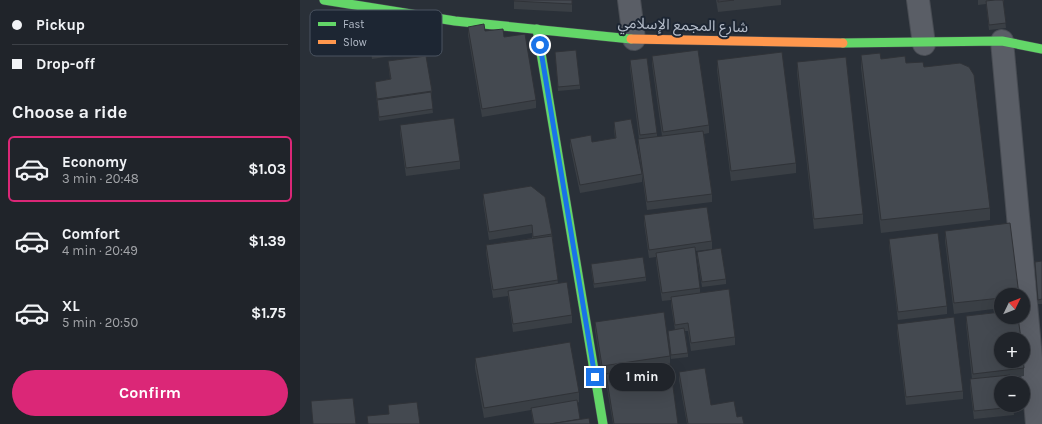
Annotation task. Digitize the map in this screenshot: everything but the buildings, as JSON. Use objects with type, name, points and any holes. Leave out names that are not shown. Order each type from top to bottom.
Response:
[{"type":"street","name":"شارع المجمع الإسلامي","points":[[324,0],[386,10]]},
{"type":"street","points":[[629,0],[634,40]]},
{"type":"street","points":[[918,0],[924,44]]},
{"type":"street","name":"شارع المجمع الإسلامي","points":[[442,19],[634,40],[924,44],[1002,41],[1042,50]]},
{"type":"street","points":[[537,30],[603,424]]},
{"type":"street","points":[[1002,41],[1037,424]]},
{"type":"traffic: fast","points":[[324,0],[386,10]]},
{"type":"traffic: fast","points":[[442,19],[631,39]]},
{"type":"traffic: fast","points":[[537,29],[603,424]]},
{"type":"traffic: fast","points":[[843,43],[1002,41],[1042,49]]},
{"type":"traffic: slow","points":[[631,39],[843,43]]},
{"type":"route","points":[[540,45],[595,377]]}]
